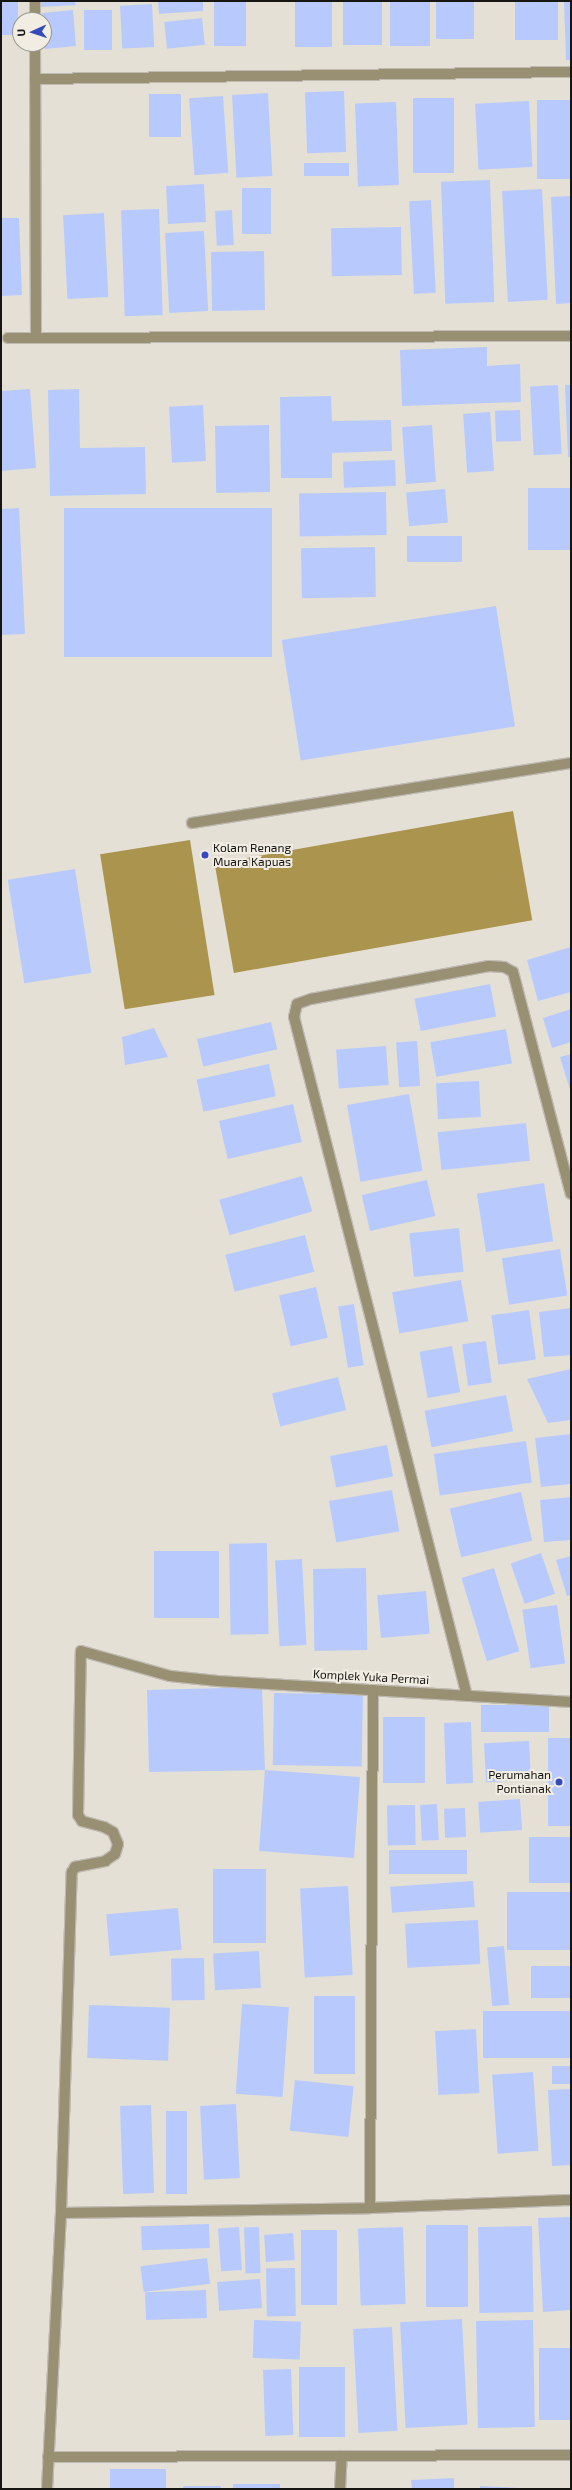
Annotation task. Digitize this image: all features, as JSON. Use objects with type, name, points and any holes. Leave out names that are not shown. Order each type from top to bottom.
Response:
[{"type":"street","points":[[35,1],[35,12]]},
{"type":"street","points":[[35,52],[36,338]]},
{"type":"street","points":[[35,79],[571,72]]},
{"type":"street","points":[[8,338],[571,336]]},
{"type":"street","points":[[192,823],[571,763]]},
{"type":"street","points":[[467,1696],[294,1017],[297,1004],[311,999],[489,966],[504,967],[513,972],[571,1194]]},
{"type":"street","name":"Komplek Yuka Permai","points":[[61,2213],[72,1872],[75,1868],[105,1861],[115,1854],[118,1844],[112,1832],[104,1827],[82,1821],[78,1815],[81,1651],[170,1676],[571,1702]]},
{"type":"street","points":[[370,2208],[373,1690]]},
{"type":"street","points":[[47,2489],[61,2213],[370,2208],[571,2200]]},
{"type":"street","points":[[48,2457],[571,2455]]},
{"type":"street","points":[[340,2489],[342,2456]]},
{"type":"shaded area","points":[[513,811],[532,920],[234,973],[215,864]]},
{"type":"shaded area","points":[[190,840],[215,995],[125,1009],[100,854]]},
{"type":"building","points":[[1,1],[18,1],[18,12],[12,12],[12,35],[1,35]]},
{"type":"building","points":[[41,1],[75,1],[76,5],[41,7]]},
{"type":"building","points":[[158,1],[203,1],[203,11],[159,14]]},
{"type":"building","points":[[214,1],[246,1],[246,46],[214,46]]},
{"type":"building","points":[[295,1],[332,1],[332,47],[295,47]]},
{"type":"building","points":[[343,1],[382,1],[382,45],[343,45]]},
{"type":"building","points":[[390,1],[430,1],[430,46],[390,46]]},
{"type":"building","points":[[436,1],[474,1],[474,39],[436,39]]},
{"type":"building","points":[[515,1],[558,1],[558,40],[515,40]]},
{"type":"building","points":[[564,1],[571,1],[571,60],[566,60]]},
{"type":"building","points":[[152,4],[154,47],[122,49],[120,6]]},
{"type":"building","points":[[73,10],[76,46],[52,48],[52,12]]},
{"type":"building","points":[[84,10],[112,10],[112,50],[84,50]]},
{"type":"building","points":[[202,18],[205,45],[167,49],[164,22]]},
{"type":"building","points":[[344,91],[346,152],[307,153],[305,92]]},
{"type":"building","points":[[268,93],[272,176],[236,178],[232,95]]},
{"type":"building","points":[[149,94],[181,94],[181,137],[149,137]]},
{"type":"building","points":[[223,96],[228,173],[194,175],[189,98]]},
{"type":"building","points":[[413,98],[454,98],[454,173],[413,173]]},
{"type":"building","points":[[537,100],[571,100],[571,179],[537,179]]},
{"type":"building","points":[[529,101],[532,167],[479,170],[475,104]]},
{"type":"building","points":[[396,102],[399,185],[358,186],[355,103]]},
{"type":"building","points":[[304,163],[349,163],[349,176],[304,176]]},
{"type":"building","points":[[490,180],[494,302],[445,304],[441,182]]},
{"type":"building","points":[[204,184],[206,222],[168,224],[166,186]]},
{"type":"building","points":[[242,188],[271,188],[271,234],[242,234]]},
{"type":"building","points":[[542,189],[548,300],[508,302],[502,191]]},
{"type":"building","points":[[571,196],[571,303],[556,304],[551,197]]},
{"type":"building","points":[[431,200],[436,293],[414,294],[409,201]]},
{"type":"building","points":[[159,209],[163,315],[125,316],[121,210]]},
{"type":"building","points":[[232,210],[234,245],[217,246],[215,211]]},
{"type":"building","points":[[104,213],[108,297],[67,299],[63,215]]},
{"type":"building","points":[[1,218],[19,218],[22,295],[1,296]]},
{"type":"building","points":[[401,227],[402,275],[332,276],[331,228]]},
{"type":"building","points":[[204,231],[208,311],[169,313],[165,233]]},
{"type":"building","points":[[264,251],[265,310],[212,311],[211,252]]},
{"type":"building","points":[[487,347],[487,366],[520,364],[521,402],[402,406],[400,350]]},
{"type":"building","points":[[558,385],[562,454],[534,455],[530,386]]},
{"type":"building","points":[[565,385],[571,385],[571,457],[568,457]]},
{"type":"building","points":[[30,389],[36,468],[1,471],[1,391]]},
{"type":"building","points":[[79,389],[80,448],[145,447],[146,494],[50,496],[48,390]]},
{"type":"building","points":[[331,396],[332,421],[391,420],[392,451],[332,453],[332,478],[281,478],[280,397]]},
{"type":"building","points":[[203,405],[206,461],[172,463],[169,407]]},
{"type":"building","points":[[520,410],[521,441],[496,442],[495,411]]},
{"type":"building","points":[[490,412],[494,471],[467,473],[463,414]]},
{"type":"building","points":[[269,425],[270,492],[216,493],[215,426]]},
{"type":"building","points":[[432,425],[436,482],[406,484],[402,427]]},
{"type":"building","points":[[395,460],[396,486],[344,488],[343,462]]},
{"type":"building","points":[[528,488],[571,488],[571,550],[528,550]]},
{"type":"building","points":[[445,489],[448,523],[409,526],[406,492]]},
{"type":"building","points":[[386,492],[387,535],[300,537],[299,494]]},
{"type":"building","points":[[19,508],[25,634],[1,635],[1,509]]},
{"type":"building","points":[[64,508],[272,508],[272,657],[64,657]]},
{"type":"building","points":[[407,536],[462,536],[462,562],[407,562]]},
{"type":"building","points":[[375,547],[376,597],[302,598],[301,548]]},
{"type":"building","points":[[496,606],[515,726],[301,760],[282,640]]},
{"type":"building","points":[[75,869],[91,973],[24,983],[8,880]]},
{"type":"building","points":[[571,947],[571,992],[538,1001],[527,960]]},
{"type":"building","points":[[490,984],[496,1016],[421,1031],[414,999]]},
{"type":"building","points":[[571,1009],[571,1042],[552,1048],[543,1018]]},
{"type":"building","points":[[271,1022],[277,1049],[203,1066],[197,1039]]},
{"type":"building","points":[[154,1028],[168,1057],[125,1065],[122,1037]]},
{"type":"building","points":[[506,1029],[512,1063],[436,1077],[430,1042]]},
{"type":"building","points":[[417,1041],[420,1086],[399,1087],[396,1042]]},
{"type":"building","points":[[386,1046],[389,1085],[339,1088],[336,1049]]},
{"type":"building","points":[[571,1054],[571,1090],[570,1090],[560,1057]]},
{"type":"building","points":[[269,1064],[276,1096],[203,1112],[197,1079]]},
{"type":"building","points":[[479,1081],[481,1117],[438,1119],[436,1083]]},
{"type":"building","points":[[409,1094],[423,1171],[361,1182],[347,1105]]},
{"type":"building","points":[[293,1104],[302,1142],[228,1159],[219,1121]]},
{"type":"building","points":[[526,1123],[530,1161],[441,1170],[437,1132]]},
{"type":"building","points":[[302,1176],[312,1212],[230,1235],[219,1200]]},
{"type":"building","points":[[427,1180],[435,1216],[370,1231],[362,1195]]},
{"type":"building","points":[[544,1183],[553,1241],[486,1252],[477,1194]]},
{"type":"building","points":[[459,1228],[464,1272],[414,1277],[409,1233]]},
{"type":"building","points":[[305,1235],[314,1272],[235,1292],[225,1255]]},
{"type":"building","points":[[560,1249],[567,1295],[509,1305],[502,1258]]},
{"type":"building","points":[[461,1280],[468,1321],[399,1334],[392,1292]]},
{"type":"building","points":[[316,1287],[328,1338],[291,1346],[279,1296]]},
{"type":"building","points":[[354,1304],[364,1365],[348,1368],[338,1307]]},
{"type":"building","points":[[571,1308],[571,1355],[544,1357],[539,1312]]},
{"type":"building","points":[[529,1310],[536,1360],[498,1365],[491,1315]]},
{"type":"building","points":[[486,1341],[492,1383],[468,1386],[462,1344]]},
{"type":"building","points":[[452,1346],[460,1392],[428,1398],[420,1352]]},
{"type":"building","points":[[571,1369],[571,1420],[548,1423],[527,1379]]},
{"type":"building","points":[[338,1377],[346,1410],[280,1426],[272,1393]]},
{"type":"building","points":[[506,1395],[513,1431],[432,1447],[425,1411]]},
{"type":"building","points":[[571,1434],[571,1484],[541,1487],[535,1438]]},
{"type":"building","points":[[526,1441],[532,1483],[440,1496],[434,1454]]},
{"type":"building","points":[[387,1445],[393,1476],[336,1487],[330,1456]]},
{"type":"building","points":[[392,1490],[399,1531],[336,1542],[329,1501]]},
{"type":"building","points":[[521,1492],[532,1541],[461,1557],[450,1508]]},
{"type":"building","points":[[571,1497],[571,1540],[544,1542],[540,1500]]},
{"type":"building","points":[[267,1543],[269,1634],[231,1635],[229,1544]]},
{"type":"building","points":[[154,1551],[219,1551],[219,1618],[154,1618]]},
{"type":"building","points":[[541,1553],[555,1594],[525,1604],[511,1563]]},
{"type":"building","points":[[571,1556],[571,1595],[567,1596],[556,1560]]},
{"type":"building","points":[[302,1559],[307,1645],[280,1646],[275,1560]]},
{"type":"building","points":[[366,1568],[367,1650],[314,1651],[313,1569]]},
{"type":"building","points":[[494,1568],[519,1651],[487,1661],[461,1578]]},
{"type":"building","points":[[426,1591],[430,1634],[381,1638],[377,1595]]},
{"type":"building","points":[[557,1605],[565,1663],[531,1668],[522,1610]]},
{"type":"building","points":[[262,1687],[265,1770],[149,1772],[147,1690]]},
{"type":"building","points":[[274,1693],[363,1695],[362,1767],[273,1765]]},
{"type":"building","points":[[481,1705],[549,1705],[549,1732],[481,1732]]},
{"type":"building","points":[[383,1717],[425,1717],[425,1783],[383,1783]]},
{"type":"building","points":[[471,1722],[473,1783],[446,1784],[444,1723]]},
{"type":"building","name":"Perumahan Pontianak","points":[[548,1738],[571,1738],[571,1826],[548,1826]]},
{"type":"building","points":[[529,1741],[531,1780],[486,1782],[484,1743]]},
{"type":"building","points":[[265,1770],[360,1777],[354,1858],[259,1851]]},
{"type":"building","points":[[520,1799],[522,1830],[480,1833],[478,1802]]},
{"type":"building","points":[[437,1804],[439,1840],[422,1841],[420,1805]]},
{"type":"building","points":[[387,1805],[415,1805],[416,1845],[388,1845]]},
{"type":"building","points":[[465,1808],[466,1837],[445,1838],[444,1809]]},
{"type":"building","points":[[529,1837],[571,1837],[571,1883],[529,1883]]},
{"type":"building","points":[[389,1850],[467,1850],[467,1874],[389,1874]]},
{"type":"building","points":[[213,1869],[266,1869],[266,1943],[213,1943]]},
{"type":"building","points":[[473,1881],[475,1907],[392,1913],[390,1887]]},
{"type":"building","points":[[348,1886],[353,1975],[305,1977],[300,1889]]},
{"type":"building","points":[[507,1892],[571,1892],[571,1950],[507,1950]]},
{"type":"building","points":[[178,1908],[182,1950],[110,1956],[106,1914]]},
{"type":"building","points":[[478,1920],[480,1964],[407,1968],[405,1924]]},
{"type":"building","points":[[504,1946],[509,2005],[492,2006],[487,1947]]},
{"type":"building","points":[[259,1951],[261,1988],[215,1990],[213,1953]]},
{"type":"building","points":[[204,1958],[205,2000],[172,2001],[171,1959]]},
{"type":"building","points":[[531,1966],[571,1966],[571,1998],[531,1998]]},
{"type":"building","points":[[314,1996],[355,1996],[355,2074],[314,2074]]},
{"type":"building","points":[[242,2004],[289,2007],[283,2097],[236,2094]]},
{"type":"building","points":[[89,2005],[170,2008],[168,2061],[87,2058]]},
{"type":"building","points":[[483,2011],[571,2011],[571,2058],[483,2058]]},
{"type":"building","points":[[476,2029],[479,2093],[438,2095],[435,2031]]},
{"type":"building","points":[[552,2066],[571,2066],[571,2084],[552,2084]]},
{"type":"building","points":[[533,2072],[539,2151],[498,2154],[492,2075]]},
{"type":"building","points":[[295,2080],[354,2086],[348,2137],[290,2131]]},
{"type":"building","points":[[571,2089],[571,2165],[552,2166],[548,2090]]},
{"type":"building","points":[[236,2104],[240,2178],[204,2180],[200,2106]]},
{"type":"building","points":[[151,2105],[154,2193],[123,2194],[120,2106]]},
{"type":"building","points":[[166,2111],[187,2111],[187,2194],[166,2194]]},
{"type":"building","points":[[571,2217],[571,2310],[543,2312],[538,2218]]},
{"type":"building","points":[[209,2224],[210,2248],[142,2250],[141,2226]]},
{"type":"building","points":[[426,2225],[468,2225],[468,2307],[426,2307]]},
{"type":"building","points":[[532,2226],[534,2312],[480,2313],[478,2227]]},
{"type":"building","points":[[239,2227],[242,2270],[221,2271],[218,2228]]},
{"type":"building","points":[[259,2227],[261,2273],[246,2273],[244,2228]]},
{"type":"building","points":[[403,2227],[406,2304],[361,2306],[358,2229]]},
{"type":"building","points":[[301,2230],[337,2230],[337,2305],[301,2305]]},
{"type":"building","points":[[293,2233],[295,2260],[266,2262],[264,2235]]},
{"type":"building","points":[[207,2258],[210,2284],[144,2292],[140,2266]]},
{"type":"building","points":[[295,2268],[296,2316],[267,2316],[266,2269]]},
{"type":"building","points":[[260,2279],[262,2308],[219,2311],[217,2282]]},
{"type":"building","points":[[206,2290],[207,2318],[146,2320],[145,2292]]},
{"type":"building","points":[[462,2319],[468,2425],[406,2428],[400,2322]]},
{"type":"building","points":[[254,2320],[301,2322],[300,2360],[253,2358]]},
{"type":"building","points":[[533,2320],[535,2427],[478,2428],[476,2321]]},
{"type":"building","points":[[392,2327],[397,2431],[358,2433],[353,2329]]},
{"type":"building","points":[[539,2348],[571,2348],[571,2420],[539,2420]]},
{"type":"building","points":[[299,2367],[345,2367],[345,2437],[299,2437]]},
{"type":"building","points":[[291,2369],[293,2435],[265,2436],[263,2370]]},
{"type":"building","points":[[110,2469],[166,2469],[166,2489],[110,2489]]},
{"type":"building","points":[[454,2478],[454,2489],[412,2489],[411,2480]]},
{"type":"building","points":[[233,2484],[280,2484],[280,2489],[233,2489]]},
{"type":"building","points":[[183,2486],[221,2486],[221,2489],[183,2489]]},
{"type":"building","points":[[480,2486],[518,2488],[518,2489],[480,2489]]},
{"type":"place","name":"Kolam Renang Muara Kapuas","points":[[205,855]]},
{"type":"place","name":"Perumahan Pontianak","points":[[559,1782]]}]
